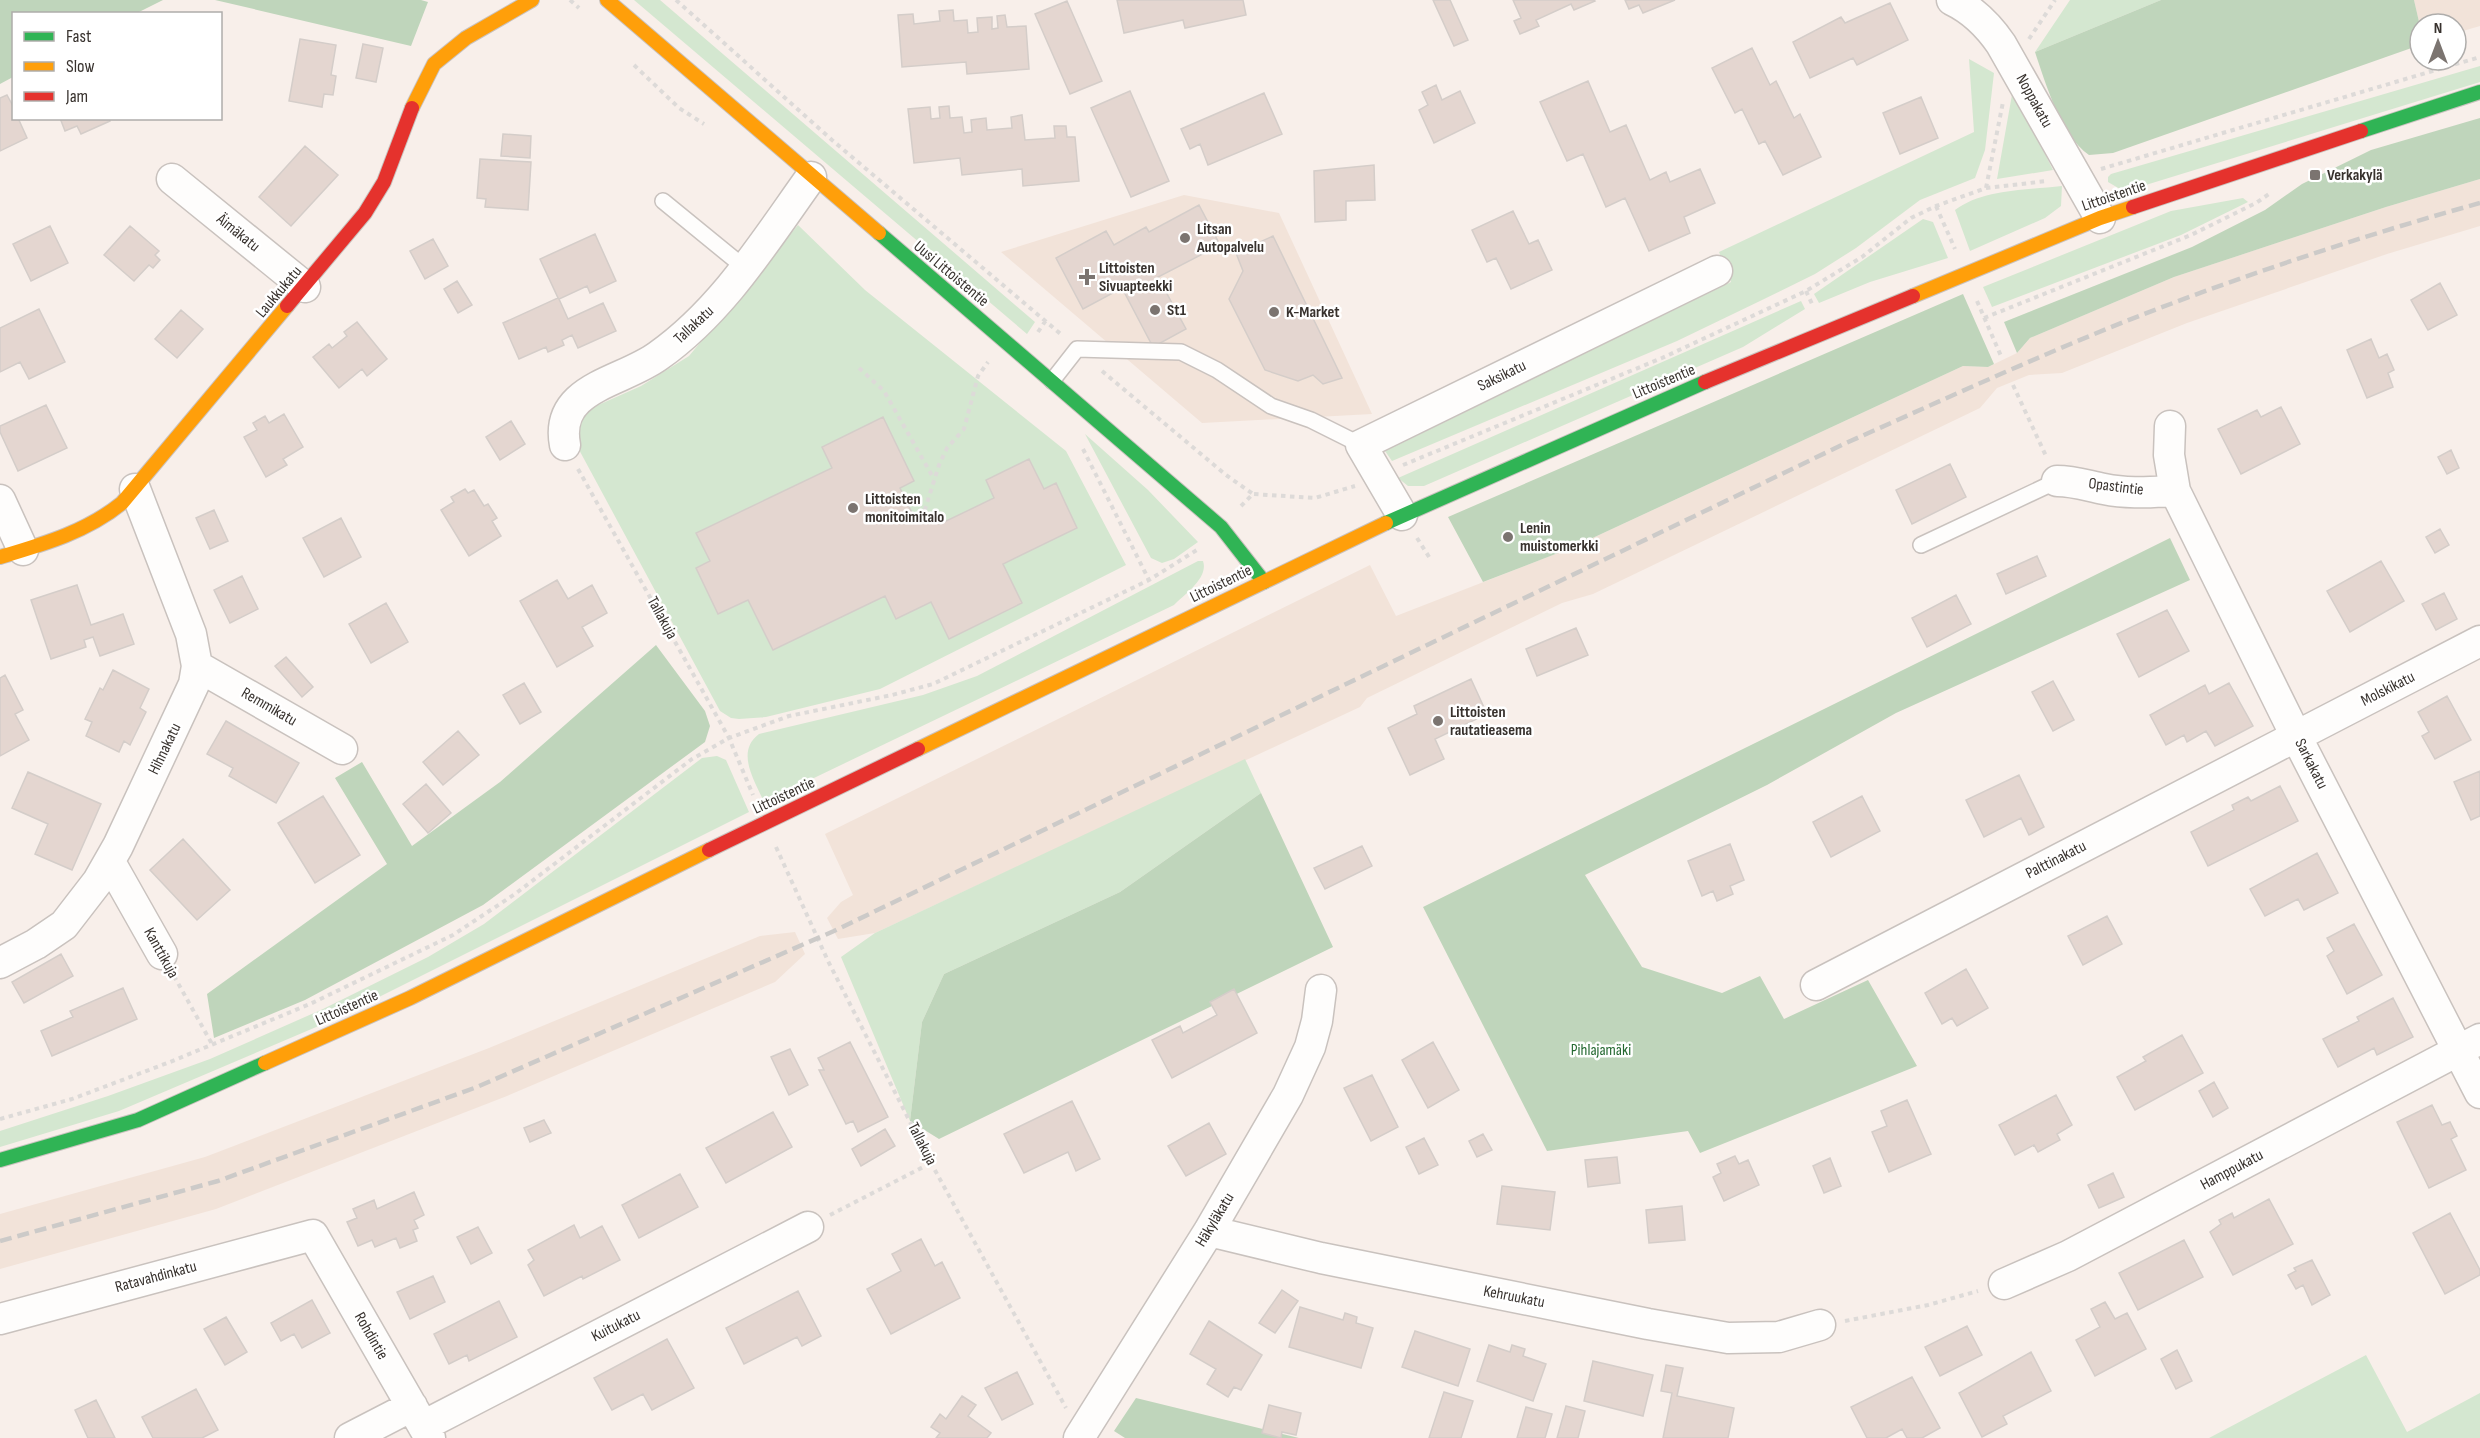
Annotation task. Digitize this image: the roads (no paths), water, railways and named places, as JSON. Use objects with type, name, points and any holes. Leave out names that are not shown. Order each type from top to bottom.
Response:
[{"type":"street","name":"Laukkukatu","points":[[12,554],[95,523],[110,515],[135,489],[354,229],[376,198],[391,166],[420,88],[434,64],[466,38],[532,0]]},
{"type":"street","name":"Uusi Littoistentie","points":[[607,0],[1221,527],[1264,582]]},
{"type":"street","name":"Noppakatu","points":[[1957,1],[1990,28],[2011,59],[2100,218]]},
{"type":"street","name":"Littoistentie","points":[[0,1160],[138,1120],[399,1002],[1402,515],[1672,396],[2100,218],[2480,92]]},
{"type":"street","name":"Tallakatu","points":[[565,445],[563,435],[566,415],[577,399],[654,359],[684,337],[715,308],[811,177]]},
{"type":"street","name":"Äimäkatu","points":[[172,179],[305,287]]},
{"type":"street","name":"Saksikatu","points":[[1361,445],[1717,272]]},
{"type":"street","name":"Sarkakatu","points":[[2170,426],[2169,455],[2175,491],[2296,736],[2469,1045],[2480,1094]]},
{"type":"street","points":[[1361,445],[1402,515]]},
{"type":"street","name":"Opastintie","points":[[2057,481],[2076,481],[2104,489],[2131,492],[2175,491]]},
{"type":"street","name":"Hihnakatu","points":[[0,963],[36,944],[64,925],[86,898],[110,862],[189,700],[197,666],[191,634],[135,489]]},
{"type":"street","points":[[0,500],[12,554]]},
{"type":"street","name":"Molskikatu","points":[[2296,736],[2480,641]]},
{"type":"street","name":"Remmikatu","points":[[197,666],[342,749]]},
{"type":"street","name":"Palttinakatu","points":[[1816,985],[2296,736]]},
{"type":"street","name":"Kanttikuja","points":[[110,862],[162,954]]},
{"type":"street","name":"Häkyläkatu","points":[[1080,1437],[1209,1231],[1301,1070],[1317,1021],[1321,990]]},
{"type":"street","name":"Hamppukatu","points":[[2004,1284],[2079,1251],[2469,1045]]},
{"type":"street","name":"Kuitukatu","points":[[350,1438],[422,1424],[808,1227]]},
{"type":"street","name":"Kehruukatu","points":[[1209,1231],[1321,1258],[1728,1338],[1779,1337],[1820,1325]]},
{"type":"street","name":"Rohdintie","points":[[313,1235],[422,1424]]},
{"type":"street","name":"Ratavahdinkatu","points":[[0,1319],[313,1235]]},
{"type":"lane","points":[[663,201],[745,268]]},
{"type":"lane","points":[[1052,381],[1077,349],[1181,352],[1217,370],[1271,406],[1311,420],[1361,445]]},
{"type":"lane","points":[[1921,545],[2057,481]]},
{"type":"railway","points":[[0,1241],[218,1181],[477,1087],[834,931],[1846,443],[1992,378],[2139,316],[2223,285],[2351,241],[2480,203]]},
{"type":"place","name":"Verkakylä","points":[[2315,175]]},
{"type":"place","name":"Litsan Autopalvelu","points":[[1185,238]]},
{"type":"place","name":"Littoisten Sivuapteekki","points":[[1087,277]]},
{"type":"place","name":"St1","points":[[1155,310]]},
{"type":"place","name":"K-Market","points":[[1274,312]]},
{"type":"place","name":"Littoisten monitoimitalo","points":[[853,508]]},
{"type":"place","name":"Lenin muistomerkki","points":[[1508,537]]},
{"type":"place","name":"Littoisten rautatieasema","points":[[1438,721]]},
{"type":"park label","name":"Pihlajamäki","points":[[1601,1050]]}]
